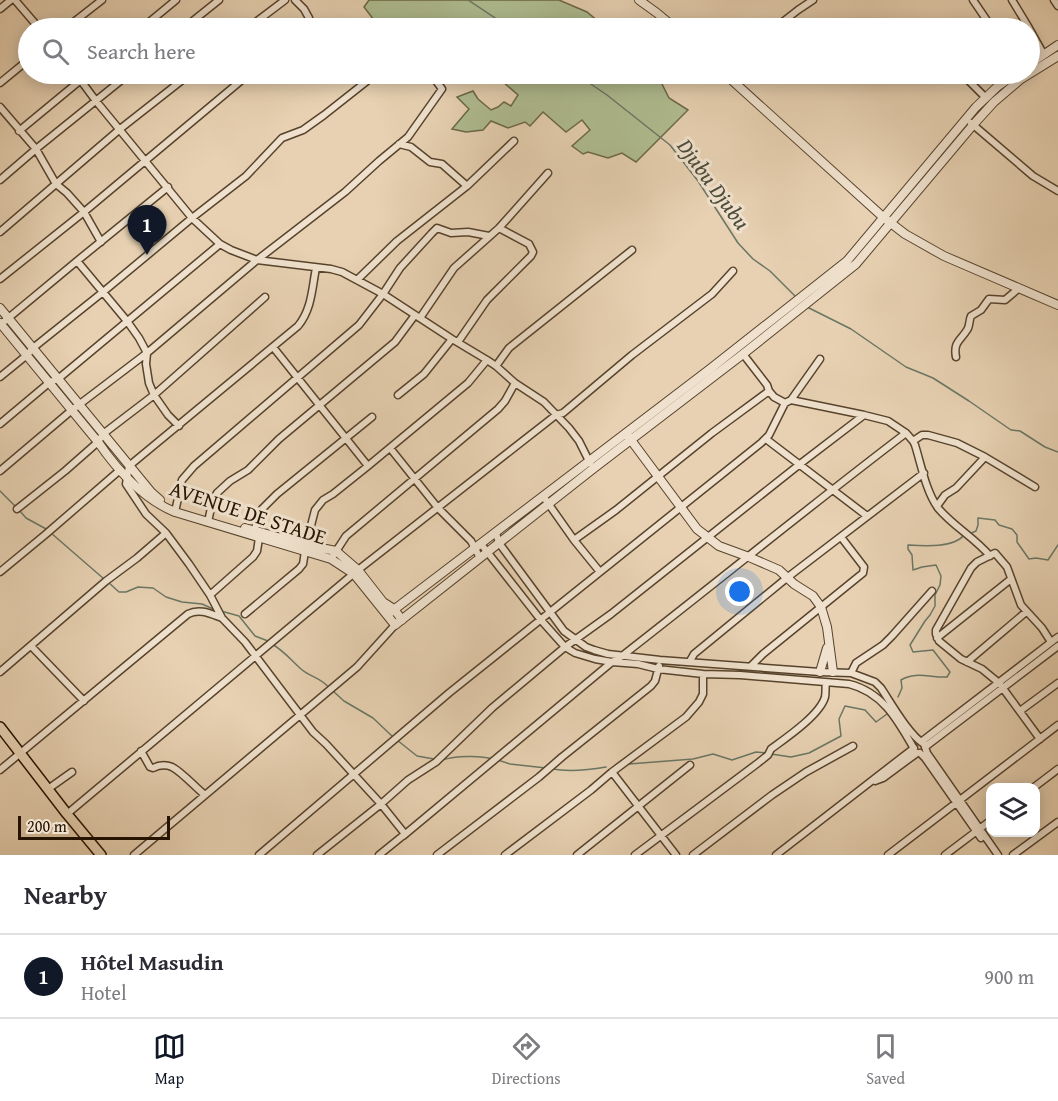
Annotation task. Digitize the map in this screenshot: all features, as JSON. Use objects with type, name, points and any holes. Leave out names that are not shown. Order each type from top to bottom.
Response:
[{"type":"highway","points":[[0,727],[101,855]]},
{"type":"street","points":[[0,9],[13,0],[30,18]]},
{"type":"street","points":[[79,18],[102,0]]},
{"type":"street","points":[[154,18],[176,0]]},
{"type":"street","points":[[196,18],[219,0]]},
{"type":"street","points":[[261,18],[285,0]]},
{"type":"street","points":[[295,0],[309,18]]},
{"type":"street","points":[[639,0],[663,18]]},
{"type":"street","points":[[789,18],[813,0]]},
{"type":"street","points":[[974,0],[986,18]]},
{"type":"street","points":[[1012,0],[1023,18]]},
{"type":"street","points":[[1054,0],[1058,6]]},
{"type":"street","points":[[1040,57],[1058,45]]},
{"type":"street","points":[[1040,48],[1044,55]]},
{"type":"street","points":[[1040,68],[1058,56]]},
{"type":"street","points":[[0,83],[18,68]]},
{"type":"street","points":[[19,131],[70,84]]},
{"type":"street","points":[[85,84],[192,218],[220,244],[257,260],[342,272],[383,294],[488,360],[514,383],[544,402],[579,441],[594,468]]},
{"type":"street","points":[[0,180],[116,84]]},
{"type":"street","points":[[0,232],[120,129],[177,84]]},
{"type":"street","points":[[0,279],[237,84]]},
{"type":"street","points":[[0,377],[246,176],[282,138],[303,130],[363,84]]},
{"type":"street","points":[[0,471],[75,408],[147,353],[257,260],[345,192],[408,137],[442,89],[438,84]]},
{"type":"street","points":[[739,84],[883,217],[913,239],[944,256],[1058,305]]},
{"type":"street","points":[[972,84],[985,98]]},
{"type":"street","points":[[389,632],[387,615],[394,609],[588,460],[628,437],[743,354],[854,255],[966,119],[985,98],[1002,84]]},
{"type":"street","points":[[134,855],[357,667],[399,623],[594,468],[628,437],[799,304],[856,264],[973,125],[994,102],[1015,84]]},
{"type":"street","points":[[0,107],[36,149],[56,184],[68,193],[84,212],[101,242]]},
{"type":"street","points":[[0,121],[7,116]]},
{"type":"street","points":[[966,119],[1033,176],[1058,191]]},
{"type":"street","points":[[357,280],[397,241],[467,186],[514,141]]},
{"type":"street","points":[[399,144],[411,147],[430,162],[442,164],[467,186]]},
{"type":"street","points":[[399,623],[394,609],[383,602],[336,551],[305,548],[254,531],[208,520],[212,503],[217,493],[230,481],[248,470],[279,439],[395,342],[418,317],[454,268],[499,228],[548,173]]},
{"type":"street","points":[[0,324],[168,188]]},
{"type":"street","points":[[75,408],[103,434],[150,492],[175,511],[182,480],[194,466],[359,325],[400,268],[437,228],[451,233],[468,232],[489,236]]},
{"type":"street","points":[[398,395],[424,374],[455,341],[487,300],[531,256],[533,252],[529,244],[499,228]]},
{"type":"street","points":[[0,423],[220,244]]},
{"type":"street","points":[[496,366],[509,348],[632,250]]},
{"type":"street","points":[[77,261],[139,338],[147,353],[149,383],[168,416],[179,426]]},
{"type":"street","points":[[316,268],[310,303],[304,319],[298,326],[129,466],[126,484],[146,514],[166,532],[210,595],[222,618],[257,656],[319,738],[381,804],[405,834]]},
{"type":"street","points":[[67,814],[356,572],[556,415],[563,413],[632,355],[711,294],[733,271]]},
{"type":"street","points":[[956,357],[956,346],[967,331],[970,316],[981,310],[989,299],[1005,300],[1018,289]]},
{"type":"street","points":[[17,509],[99,442],[103,434],[154,394],[265,297]]},
{"type":"street","points":[[0,308],[33,348],[54,380]]},
{"type":"street","name":"AVENUE DE STADE","points":[[0,324],[27,355],[54,380],[112,462],[144,494],[160,506],[260,538],[305,548],[332,559],[356,572],[387,615],[399,623]]},
{"type":"street","points":[[273,347],[368,466]]},
{"type":"street","points":[[743,354],[767,384],[774,397],[864,415],[888,422],[906,434],[913,441],[937,506],[990,556]]},
{"type":"street","points":[[245,614],[300,569],[315,510],[323,500],[468,383],[488,360]]},
{"type":"street","points":[[260,855],[449,693],[766,439],[788,401],[820,360]]},
{"type":"street","points":[[332,559],[346,536],[498,409],[514,383]]},
{"type":"street","points":[[574,540],[651,483],[712,433],[770,392]]},
{"type":"street","points":[[317,855],[408,780],[438,760],[492,708],[566,647],[864,415]]},
{"type":"street","points":[[254,531],[262,509],[269,502],[372,417]]},
{"type":"street","points":[[379,855],[612,662],[749,557],[832,489],[906,434]]},
{"type":"street","points":[[913,441],[922,435],[935,436],[957,443],[1035,487]]},
{"type":"street","points":[[628,437],[680,508],[707,538],[719,546],[779,570],[794,584],[813,596],[821,607],[827,627],[833,672]]},
{"type":"street","points":[[766,439],[867,516]]},
{"type":"street","points":[[390,448],[438,508],[471,541],[488,552],[540,619],[566,647],[575,653],[612,662],[638,664],[658,669],[858,686],[871,692],[882,701],[919,748]]},
{"type":"street","points":[[937,506],[945,495],[956,488],[985,457]]},
{"type":"street","points":[[0,572],[120,470]]},
{"type":"street","points":[[690,661],[694,654],[788,577],[924,473]]},
{"type":"street","points":[[543,496],[600,572]]},
{"type":"street","points":[[210,595],[253,557],[260,538],[254,531]]},
{"type":"street","points":[[0,672],[166,532]]},
{"type":"street","points":[[496,532],[499,543],[564,631],[594,650],[608,654],[660,660],[851,673],[875,682],[996,855]]},
{"type":"street","points":[[751,666],[862,573],[864,567],[841,537]]},
{"type":"street","points":[[478,545],[480,558]]},
{"type":"street","points":[[1040,739],[1001,685],[982,669],[961,659],[937,638],[936,630],[971,568],[977,562],[995,553],[1003,561],[1018,599],[1026,612],[1042,628],[1051,642]]},
{"type":"street","points":[[937,638],[1011,579]]},
{"type":"street","points":[[851,673],[856,663],[892,636],[932,591]]},
{"type":"street","points":[[0,770],[188,614],[194,611],[204,612],[222,618]]},
{"type":"street","points":[[967,662],[1026,612]]},
{"type":"street","points":[[1001,685],[1058,637]]},
{"type":"street","points":[[820,672],[829,644]]},
{"type":"street","points":[[31,646],[84,701]]},
{"type":"street","points":[[776,855],[1001,685],[1058,646]]},
{"type":"street","points":[[437,855],[651,686],[655,681],[660,660]]},
{"type":"street","points":[[505,855],[591,790],[612,771],[686,717],[703,694],[703,674]]},
{"type":"street","points":[[634,855],[768,753],[810,718],[825,698],[826,682]]},
{"type":"street","points":[[1020,711],[1058,683]]},
{"type":"street","points":[[888,855],[1057,727]]},
{"type":"street","points":[[693,855],[772,795],[806,772],[854,746]]},
{"type":"street","points":[[141,751],[150,767],[165,765],[173,768],[205,795]]},
{"type":"street","points":[[577,855],[690,765]]},
{"type":"street","points":[[1040,783],[1058,769]]},
{"type":"street","points":[[612,771],[676,855]]},
{"type":"street","points":[[48,789],[72,772]]},
{"type":"street","points":[[1013,855],[1058,822]]},
{"type":"street","points":[[945,855],[986,824]]},
{"type":"green space","points":[[369,0],[559,0],[587,12],[594,18],[372,18],[364,7]]},
{"type":"green space","points":[[505,84],[662,84],[669,98],[688,110],[636,162],[622,153],[608,158],[588,152],[583,154],[572,146],[590,130],[582,120],[566,132],[543,112],[530,126],[525,122],[508,128],[491,121],[483,130],[466,132],[452,129],[469,109],[457,97],[473,91],[478,99],[491,110],[504,102],[511,106],[518,95]]},
{"type":"waterway","name":"Djubu Djubu","points":[[468,0],[495,18]]},
{"type":"waterway","name":"Djubu Djubu","points":[[591,84],[670,145],[698,181],[738,243],[795,296]]},
{"type":"waterway","name":"Djubu Djubu","points":[[807,307],[851,329],[906,367],[933,378],[1011,430],[1020,431],[1045,447],[1058,452]]},
{"type":"waterway","points":[[0,491],[17,508]]},
{"type":"waterway","points":[[20,511],[26,518],[48,530]]},
{"type":"waterway","points":[[969,534],[976,531],[978,518],[995,520],[999,525],[1012,529],[1017,535],[1017,542],[1029,559],[1048,560],[1058,545]]},
{"type":"waterway","points":[[51,533],[104,579]]},
{"type":"waterway","points":[[898,697],[902,688],[901,680],[906,677],[918,675],[947,677],[950,672],[933,650],[913,652],[910,645],[935,606],[935,595],[941,576],[936,565],[913,570],[912,555],[908,545],[946,544],[964,535]]},
{"type":"waterway","points":[[108,582],[119,592],[138,587],[153,588],[166,597],[182,602],[202,604],[213,609]]},
{"type":"waterway","points":[[221,611],[239,616],[255,636],[268,641]]},
{"type":"waterway","points":[[272,644],[304,672],[323,682],[329,688]]},
{"type":"waterway","points":[[333,691],[344,701],[373,718],[393,737]]},
{"type":"waterway","points":[[771,754],[791,757],[809,753],[841,736],[839,719],[845,706],[865,710],[876,722],[887,714]]},
{"type":"waterway","points":[[397,740],[417,756],[434,759]]},
{"type":"waterway","points":[[629,764],[693,759],[713,754],[732,760],[756,752],[767,753]]},
{"type":"waterway","points":[[442,760],[468,756],[493,759]]},
{"type":"waterway","points":[[498,760],[510,764],[546,768]]},
{"type":"waterway","points":[[552,769],[579,770],[606,767]]},
{"type":"place","name":"Hôtel Masudin","points":[[147,255]]}]
